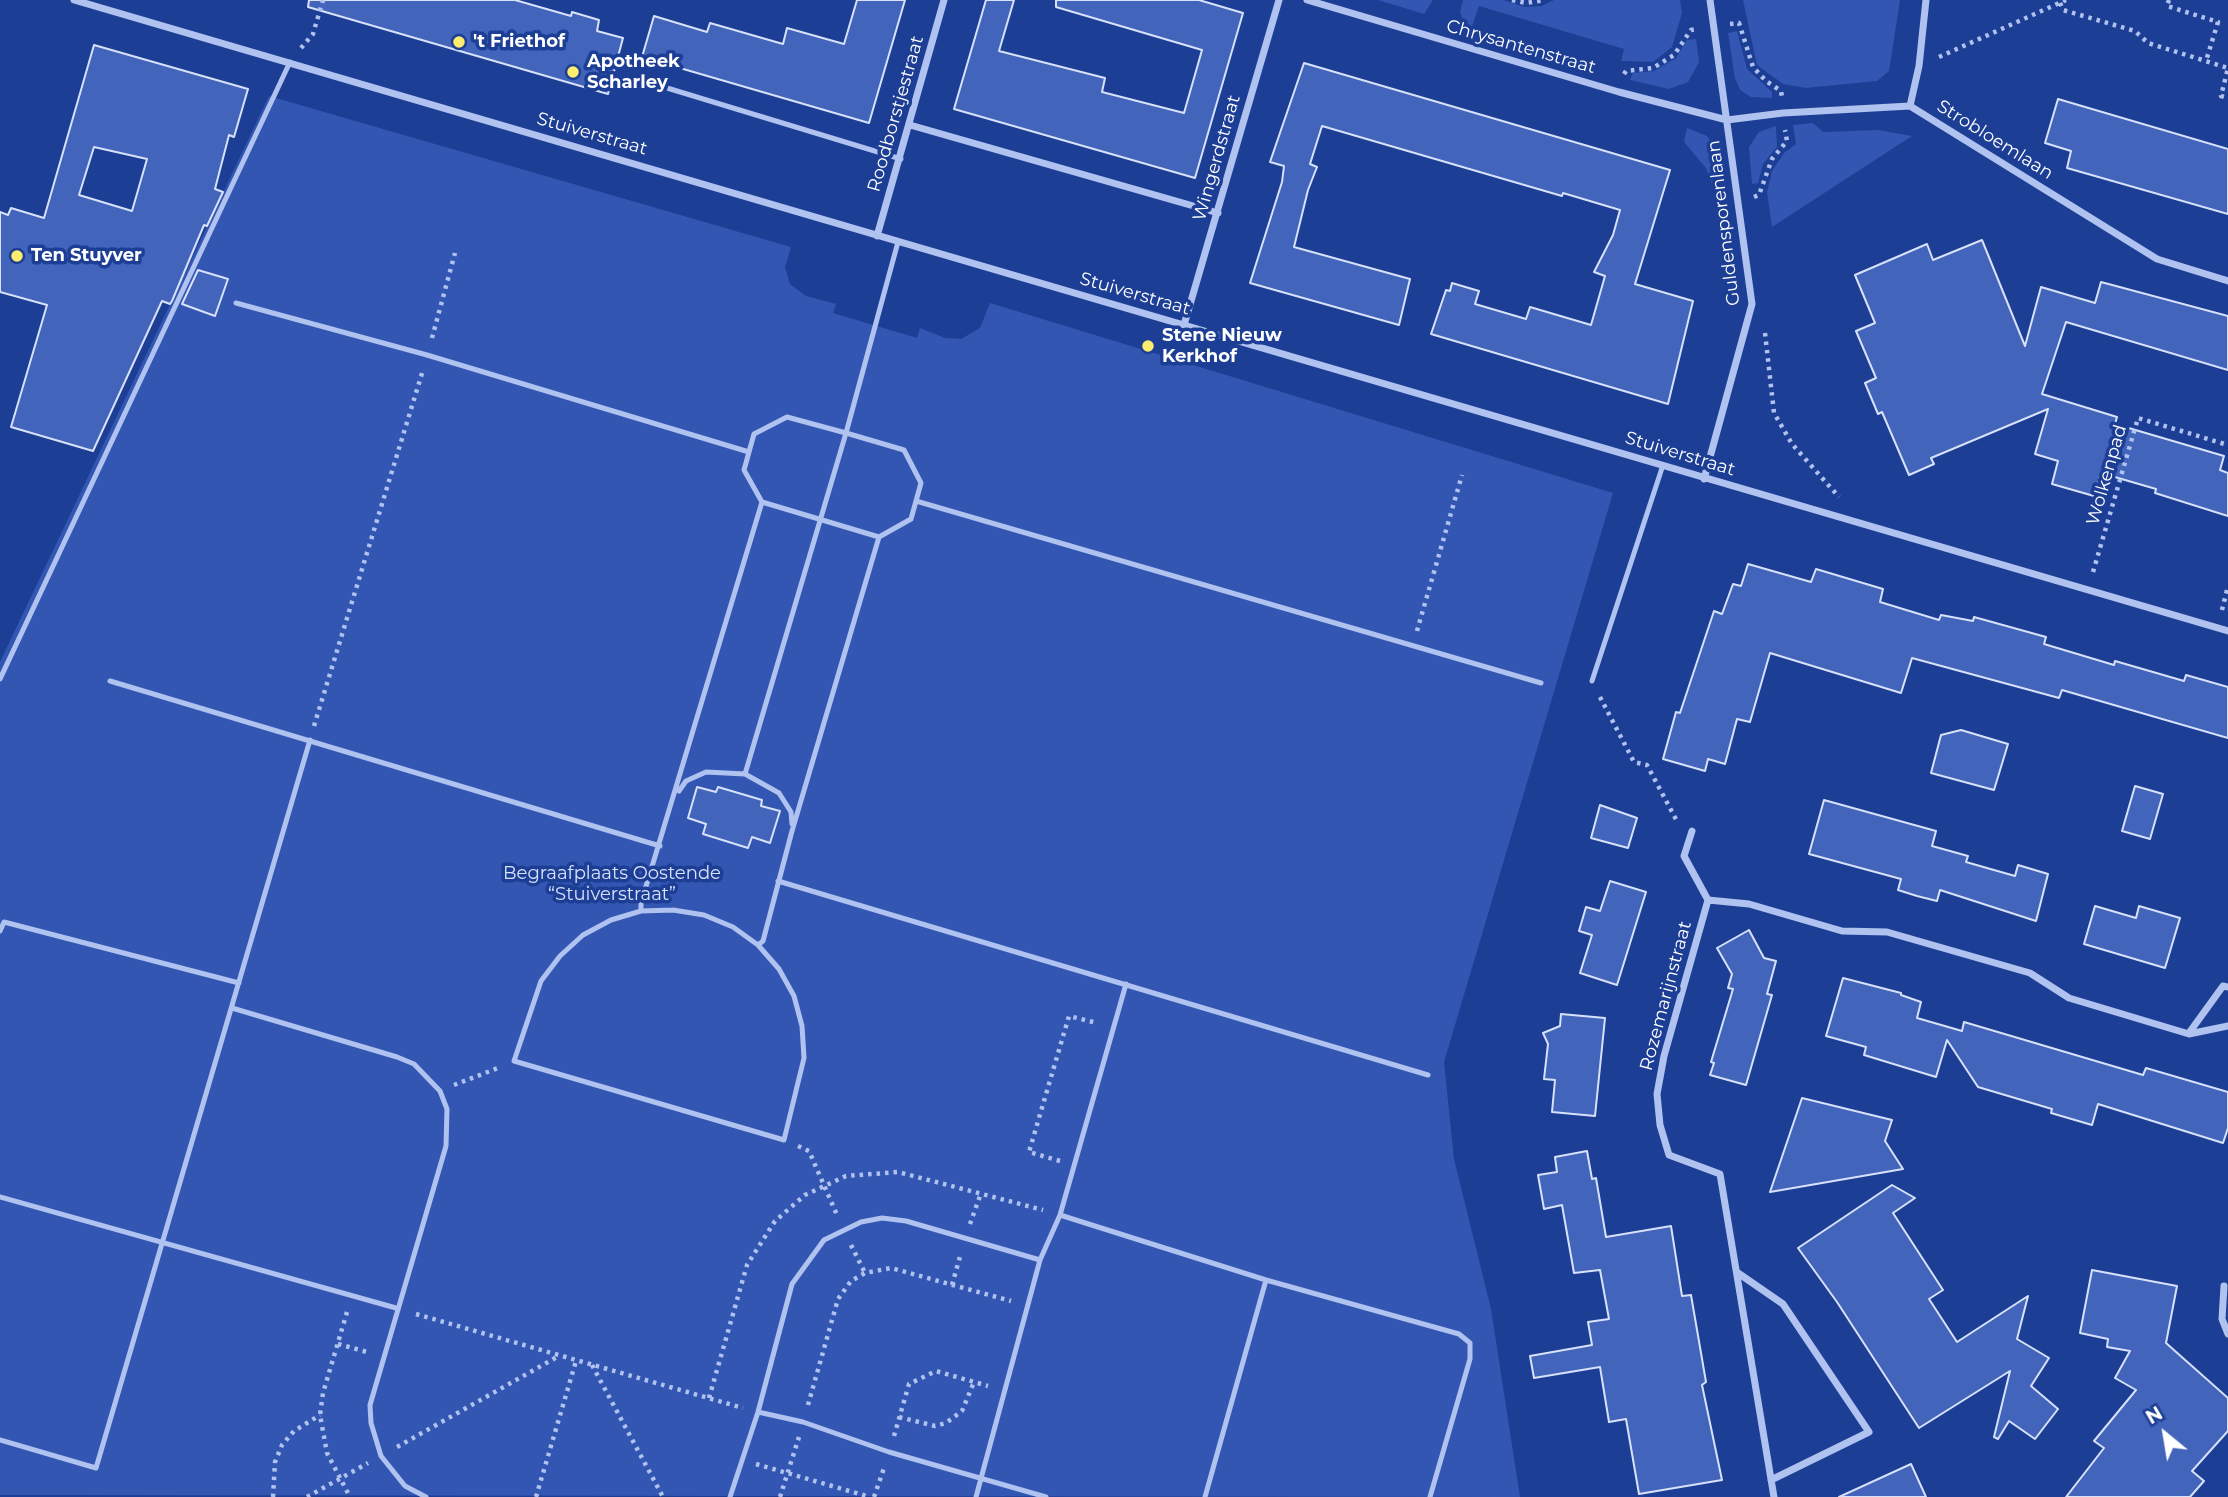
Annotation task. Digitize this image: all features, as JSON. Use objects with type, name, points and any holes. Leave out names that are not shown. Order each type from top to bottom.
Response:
[{"type":"street","name":"Stuiverstraat","points":[[74,0],[2228,631]]},
{"type":"street","name":"Roodborstjestraat","points":[[877,236],[944,0]]},
{"type":"street","name":"Wingerdstraat","points":[[1184,325],[1279,0]]},
{"type":"street","name":"Chrysantenstraat","points":[[1307,0],[1619,92],[1727,120]]},
{"type":"street","name":"Guldensporenlaan","points":[[1704,479],[1752,304],[1710,0]]},
{"type":"street","points":[[1910,106],[1919,65],[1926,0]]},
{"type":"street","name":"Strobloemlaan","points":[[1727,120],[1783,113],[1910,106],[2157,259],[2228,281]]},
{"type":"street","points":[[910,125],[1218,213]]},
{"type":"street","points":[[1692,831],[1684,856],[1708,900],[1749,904],[1842,931],[1887,932],[2030,973],[2068,998],[2189,1034],[2228,1026]]},
{"type":"street","name":"Rozemarijnstraat","points":[[1708,900],[1664,1056],[1657,1094],[1660,1125],[1669,1155],[1720,1174],[1774,1497]]},
{"type":"street","points":[[2189,1034],[2223,986],[2228,987]]},
{"type":"street","points":[[1737,1273],[1783,1304],[1869,1432],[1771,1480]]},
{"type":"street","points":[[2224,1286],[2222,1319],[2228,1334]]},
{"type":"lane","points":[[0,679],[290,62]]},
{"type":"lane","points":[[643,81],[901,159]]},
{"type":"lane","points":[[745,774],[821,520],[898,242]]},
{"type":"lane","points":[[236,303],[427,355],[749,452]]},
{"type":"lane","points":[[758,946],[763,941],[778,880],[878,537],[911,519],[921,483],[904,450],[787,416],[754,434],[744,470],[762,502],[878,537]]},
{"type":"lane","points":[[1592,681],[1663,465]]},
{"type":"lane","points":[[916,501],[1541,683]]},
{"type":"lane","points":[[641,911],[641,903],[762,502]]},
{"type":"lane","points":[[110,681],[660,846]]},
{"type":"lane","points":[[0,1440],[96,1468],[310,740]]},
{"type":"lane","points":[[675,797],[686,781],[706,772],[745,774],[769,786],[786,802],[791,812],[792,831]]},
{"type":"lane","points":[[778,880],[1428,1075]]},
{"type":"lane","points":[[673,910],[704,915],[733,927],[758,946],[779,969],[794,996],[803,1026],[804,1058],[784,1140],[514,1061],[541,981],[560,956],[583,935],[611,920],[641,911],[673,910]]},
{"type":"lane","points":[[0,931],[4,922],[239,983]]},
{"type":"lane","points":[[976,1497],[1040,1260],[1060,1215],[1126,984]]},
{"type":"lane","points":[[232,1008],[397,1056],[414,1064],[440,1091],[447,1109],[446,1146],[396,1308],[370,1405],[371,1423],[380,1456],[405,1486],[426,1497]]},
{"type":"lane","points":[[0,1197],[351,1298],[396,1308]]},
{"type":"lane","points":[[1060,1215],[1266,1280],[1460,1334],[1470,1343],[1470,1359],[1430,1497]]},
{"type":"lane","points":[[730,1497],[758,1412],[792,1284],[824,1240],[843,1229],[882,1218],[906,1221],[1040,1260]]},
{"type":"lane","points":[[1205,1497],[1266,1280]]},
{"type":"lane","points":[[758,1412],[803,1422],[889,1452],[1046,1497]]},
{"type":"path","points":[[290,62],[313,34],[323,0]]},
{"type":"path","points":[[1512,0],[1526,3],[1545,0]]},
{"type":"path","points":[[1919,65],[2066,0]]},
{"type":"path","points":[[2169,0],[2167,6],[2218,22],[2206,61]]},
{"type":"path","points":[[2060,3],[2063,10],[2135,31],[2148,43],[2228,67],[2221,96],[2228,98]]},
{"type":"path","points":[[1619,92],[1626,71],[1653,68],[1674,55],[1691,30]]},
{"type":"path","points":[[310,740],[427,355],[455,253]]},
{"type":"path","points":[[1752,304],[1762,314],[1774,413],[1792,444],[1827,480],[1858,523]]},
{"type":"path","name":"Wolkenpad","points":[[2088,590],[2138,418],[2228,445]]},
{"type":"path","points":[[1412,645],[1462,475]]},
{"type":"path","points":[[1592,681],[1634,762],[1647,765],[1689,842]]},
{"type":"path","points":[[1074,1166],[1028,1152],[1069,1016],[1115,1028]]},
{"type":"path","points":[[440,1091],[514,1061]]},
{"type":"path","points":[[784,1140],[809,1151],[865,1273]]},
{"type":"path","points":[[780,1497],[838,1299],[851,1281],[865,1273],[891,1268],[1028,1306]]},
{"type":"path","points":[[350,1497],[327,1453],[320,1415],[323,1393],[351,1298]]},
{"type":"path","points":[[396,1308],[758,1412]]},
{"type":"path","points":[[338,1344],[383,1357]]},
{"type":"path","points":[[307,1497],[558,1356]]},
{"type":"path","points":[[536,1497],[576,1361]]},
{"type":"path","points":[[592,1365],[663,1497]]},
{"type":"path","points":[[742,1460],[872,1497],[889,1452],[909,1384],[936,1371],[1006,1391]]},
{"type":"path","points":[[899,1417],[935,1426],[946,1423],[962,1411],[974,1382]]},
{"type":"path","points":[[273,1497],[275,1462],[282,1445],[294,1430],[320,1415]]},
{"type":"green space","points":[[1378,0],[1433,0],[1424,14]]},
{"type":"green space","points":[[1463,0],[1503,0],[1525,7],[1542,6],[1554,0],[1680,0],[1682,13],[1672,47],[1653,62],[1621,61],[1624,49],[1479,6],[1472,26],[1465,24],[1460,12]]},
{"type":"green space","points":[[1743,0],[1900,0],[1889,71],[1877,81],[1806,88],[1783,84],[1757,65]]},
{"type":"green space","points":[[1737,31],[1747,69],[1772,92],[1772,98],[1751,97],[1740,90],[1735,78],[1728,33]]},
{"type":"green space","points":[[1696,39],[1699,62],[1688,82],[1669,89],[1630,80],[1633,73],[1654,71],[1676,58],[1687,40]]},
{"type":"green space","name":"Begraafplaats Oostende “Stuiverstraat”","points":[[269,96],[791,247],[785,267],[790,284],[806,296],[836,304],[833,313],[917,338],[920,328],[945,338],[961,339],[980,328],[990,303],[1613,493],[1444,1062],[1454,1159],[1491,1309],[1520,1497],[0,1495],[0,662]]},
{"type":"green space","points":[[1813,123],[1823,132],[1878,130],[1912,136],[1772,227],[1767,192],[1772,171],[1784,153],[1796,144],[1793,125]]},
{"type":"green space","points":[[1776,126],[1777,147],[1763,164],[1758,183],[1752,184],[1749,147],[1759,132]]},
{"type":"green space","points":[[1687,128],[1707,136],[1713,145],[1730,252],[1721,252],[1719,205],[1706,168],[1684,142]]},
{"type":"building","points":[[309,0],[515,0],[571,16],[572,12],[599,20],[597,31],[623,38],[608,94],[308,7]]},
{"type":"building","points":[[857,0],[905,0],[869,123],[642,57],[654,16],[707,32],[710,23],[783,44],[787,28],[844,44]]},
{"type":"building","points":[[986,0],[1014,0],[999,51],[1105,78],[1102,92],[1184,113],[1202,50],[1056,7],[1056,0],[1199,0],[1243,13],[1195,178],[954,109]]},
{"type":"building","points":[[94,45],[248,89],[234,137],[229,135],[215,189],[223,192],[207,226],[204,225],[172,301],[170,304],[162,301],[93,451],[11,427],[47,305],[0,292],[0,212],[8,215],[11,208],[44,218]],"holes":[[[94,147],[147,159],[132,211],[79,195]]]},
{"type":"building","points":[[1304,63],[1670,170],[1635,284],[1693,301],[1668,404],[1431,334],[1446,290],[1450,291],[1452,283],[1479,291],[1475,304],[1526,319],[1530,307],[1591,325],[1605,276],[1594,272],[1613,235],[1620,210],[1563,193],[1562,196],[1322,126],[1310,164],[1317,167],[1308,190],[1294,247],[1410,279],[1399,325],[1250,283],[1282,182],[1284,166],[1270,162]]},
{"type":"building","points":[[2058,99],[2228,149],[2228,214],[2067,168],[2071,151],[2045,143]]},
{"type":"building","points":[[1982,240],[2025,346],[2041,287],[2095,303],[2101,282],[2228,316],[2228,370],[2066,322],[2042,394],[2117,417],[2115,424],[2224,456],[2220,470],[2228,473],[2228,516],[2155,493],[2156,489],[2101,473],[2094,496],[2052,484],[2058,461],[2035,454],[2048,409],[1931,458],[1934,464],[1909,475],[1882,412],[1878,414],[1865,383],[1876,378],[1856,331],[1875,323],[1855,275],[1927,244],[1933,260]]},
{"type":"building","points":[[198,270],[228,279],[215,316],[182,304]]},
{"type":"building","points":[[1748,564],[1811,582],[1816,569],[1883,589],[1880,602],[1939,620],[1941,615],[1973,621],[1974,617],[2046,637],[2044,644],[2114,665],[2115,661],[2184,681],[2186,675],[2228,687],[2228,738],[2062,690],[2059,698],[1912,658],[1901,693],[1770,653],[1750,722],[1737,719],[1725,764],[1708,759],[1705,771],[1663,759],[1676,712],[1680,713],[1714,611],[1722,614],[1733,584],[1741,586]]},
{"type":"building","points":[[1961,730],[2008,744],[1994,790],[1931,773],[1941,735]]},
{"type":"building","points":[[2135,786],[2163,794],[2150,839],[2122,831]]},
{"type":"building","points":[[697,787],[716,792],[718,787],[762,800],[761,806],[780,811],[770,843],[752,837],[748,848],[703,834],[706,824],[688,818]]},
{"type":"building","points":[[1824,800],[1936,831],[1932,846],[1968,856],[1966,862],[2015,876],[2018,865],[2048,874],[2036,921],[1940,890],[1937,901],[1917,896],[1898,890],[1901,879],[1809,854]]},
{"type":"building","points":[[1600,805],[1637,818],[1628,848],[1591,838]]},
{"type":"building","points":[[1610,881],[1646,892],[1617,985],[1580,973],[1592,935],[1579,931],[1586,907],[1600,911]]},
{"type":"building","points":[[2095,906],[2136,918],[2139,906],[2180,918],[2165,968],[2084,944]]},
{"type":"building","points":[[1749,930],[1764,958],[1776,961],[1767,994],[1772,995],[1746,1085],[1710,1075],[1714,1063],[1711,1062],[1733,989],[1728,988],[1732,974],[1717,948]]},
{"type":"building","points":[[1843,978],[1901,993],[1921,1002],[1917,1018],[1962,1031],[1964,1022],[2143,1075],[2146,1068],[2228,1092],[2228,1128],[2223,1143],[2098,1104],[2092,1125],[2051,1113],[2052,1109],[1978,1087],[1947,1040],[1936,1077],[1864,1055],[1866,1047],[1826,1036]]},
{"type":"building","points":[[1561,1014],[1605,1018],[1595,1116],[1552,1112],[1555,1080],[1544,1079],[1548,1044],[1543,1033],[1560,1026]]},
{"type":"building","points":[[1802,1098],[1892,1120],[1885,1141],[1903,1169],[1770,1192]]},
{"type":"building","points":[[1587,1151],[1592,1179],[1596,1178],[1606,1237],[1671,1226],[1682,1296],[1691,1295],[1706,1382],[1702,1385],[1722,1480],[1639,1494],[1626,1419],[1609,1422],[1600,1367],[1534,1378],[1530,1356],[1592,1345],[1588,1322],[1609,1319],[1600,1270],[1574,1273],[1562,1205],[1544,1209],[1538,1175],[1557,1172],[1555,1157]]},
{"type":"building","points":[[1892,1185],[1915,1198],[1893,1213],[1943,1290],[1929,1299],[1957,1342],[2028,1296],[2017,1339],[2049,1358],[2031,1386],[2058,1409],[2035,1439],[2009,1421],[1998,1439],[1994,1437],[2010,1371],[1919,1428],[1837,1302],[1798,1248]]},
{"type":"building","points":[[2092,1270],[2177,1286],[2166,1343],[2228,1398],[2228,1431],[2192,1471],[2204,1481],[2190,1497],[2066,1497],[2104,1448],[2094,1441],[2136,1390],[2115,1378],[2130,1351],[2107,1347],[2108,1339],[2080,1333]]},
{"type":"building","points":[[1911,1464],[1926,1497],[1839,1497]]},
{"type":"place","name":"'t Friethof","points":[[459,42]]},
{"type":"place","name":"Apotheek Scharley","points":[[573,72]]},
{"type":"place","name":"Ten Stuyver","points":[[17,256]]},
{"type":"place","name":"Stene Nieuw Kerkhof","points":[[1148,346]]}]
